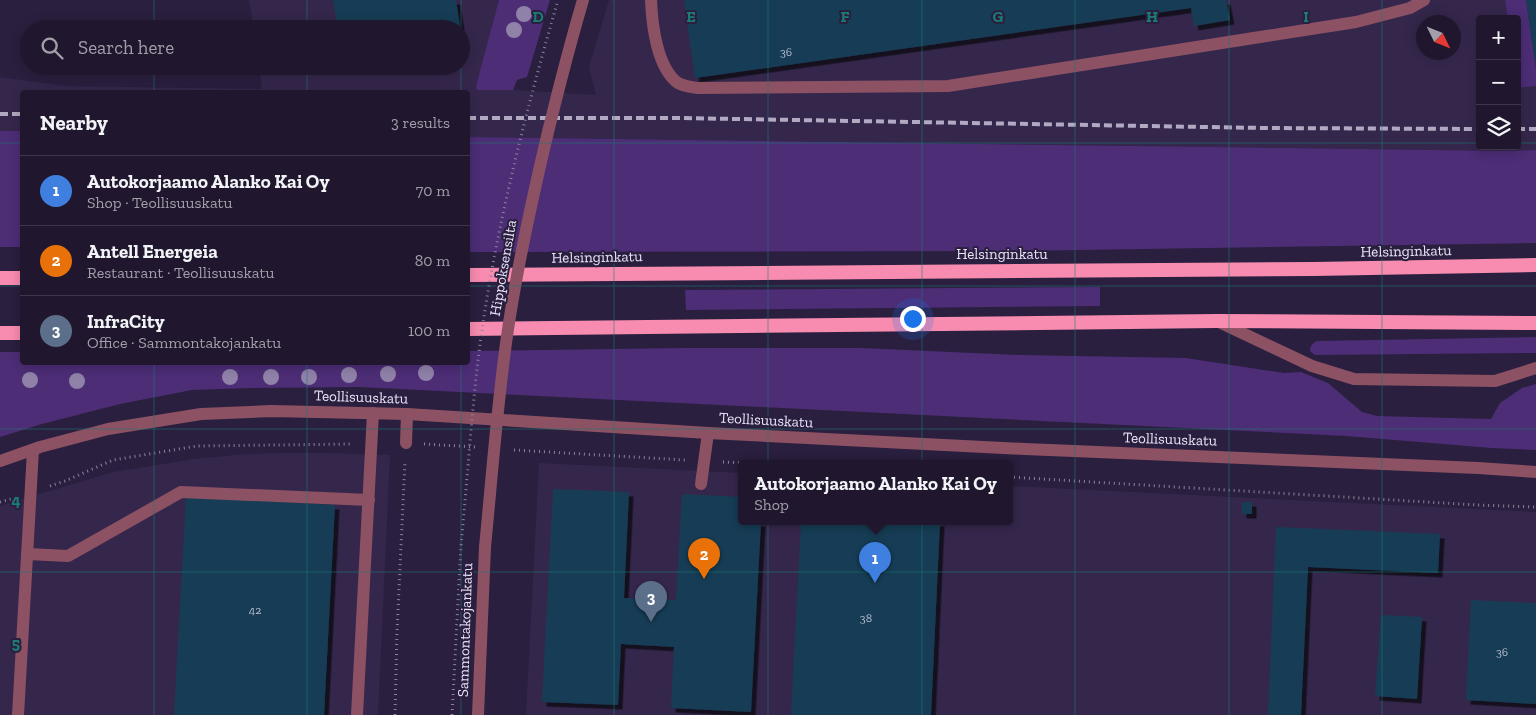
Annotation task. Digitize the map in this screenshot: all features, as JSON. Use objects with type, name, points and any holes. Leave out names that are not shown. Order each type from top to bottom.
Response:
[{"type":"highway","name":"Helsinginkatu","points":[[470,275],[1304,269],[1536,265]]},
{"type":"highway","points":[[0,278],[20,278]]},
{"type":"highway","points":[[470,328],[1217,321],[1536,323]]},
{"type":"highway","points":[[0,333],[20,333]]},
{"type":"street","name":"Hippoksensilta","points":[[485,546],[499,398],[520,259],[554,108],[583,0]]},
{"type":"street","points":[[651,0],[653,28],[666,70],[679,84],[697,88],[948,86],[1356,22],[1410,8],[1424,0]]},
{"type":"street","points":[[1217,321],[1312,366],[1354,379],[1495,381],[1536,368]]},
{"type":"street","name":"Teollisuuskatu","points":[[0,461],[108,429],[201,414],[271,411],[407,414],[708,433],[1035,450],[1536,472]]},
{"type":"street","points":[[357,715],[373,414]]},
{"type":"street","points":[[406,443],[407,414]]},
{"type":"street","points":[[701,484],[708,433]]},
{"type":"street","points":[[18,715],[33,450]]},
{"type":"street","points":[[27,554],[68,556],[181,492],[369,500]]},
{"type":"street","name":"Sammontakojankatu","points":[[478,715],[485,546]]},
{"type":"path","points":[[395,715],[406,443]]},
{"type":"path","points":[[1013,477],[1536,507]]},
{"type":"path","points":[[452,715],[461,545]]},
{"type":"shaded area","points":[[249,0],[504,0],[477,90],[513,90],[596,95],[589,67],[609,0],[1536,0],[1536,150],[1505,151],[470,137],[470,90],[20,90],[20,131],[0,131],[0,77],[64,86],[262,89],[260,75],[470,75],[470,20],[252,20]]},
{"type":"shaded area","points":[[499,0],[550,0],[527,77],[517,80],[513,90],[477,90],[476,86]]},
{"type":"shaded area","points":[[1505,0],[1526,0],[1536,69],[1536,86],[1521,88],[1521,15],[1507,15]]},
{"type":"shaded area","points":[[0,131],[20,131],[20,247],[0,247]]},
{"type":"shaded area","points":[[470,137],[1536,150],[1536,243],[1018,251],[470,252]]},
{"type":"shaded area","points":[[1100,287],[1100,306],[686,310],[685,290]]},
{"type":"shaded area","points":[[1536,337],[1536,353],[1315,355],[1310,351],[1312,344],[1317,341]]},
{"type":"shaded area","points":[[861,348],[1020,355],[1186,358],[1284,373],[1301,372],[1328,383],[1362,412],[1377,416],[1491,419],[1500,403],[1522,388],[1536,384],[1536,450],[1346,436],[358,387],[192,390],[120,404],[0,437],[0,352],[20,352],[20,365],[470,365],[470,351]]},
{"type":"shaded area","points":[[280,453],[390,455],[378,715],[0,715],[0,506],[113,472],[195,459]]},
{"type":"shaded area","points":[[539,463],[738,473],[738,525],[1013,525],[1013,486],[1536,512],[1536,715],[526,715]]},
{"type":"building","points":[[333,0],[456,0],[459,20],[336,20]]},
{"type":"building","points":[[684,0],[1226,0],[1230,20],[1194,26],[1191,8],[695,78]]},
{"type":"building","points":[[1526,0],[1536,0],[1536,61],[1535,61]]},
{"type":"building","points":[[553,489],[629,492],[624,598],[676,600],[682,494],[738,497],[738,525],[761,525],[751,712],[671,708],[674,647],[621,644],[618,705],[542,702]]},
{"type":"building","points":[[186,497],[335,505],[324,715],[174,715]]},
{"type":"building","points":[[1242,502],[1252,502],[1252,514],[1242,514]]},
{"type":"building","points":[[801,525],[940,525],[931,715],[791,715]]},
{"type":"building","points":[[1276,527],[1440,534],[1438,573],[1308,567],[1301,715],[1268,715]]},
{"type":"building","points":[[1471,600],[1536,603],[1536,704],[1466,700]]},
{"type":"building","points":[[1381,615],[1422,617],[1417,699],[1375,696]]},
{"type":"railway","points":[[0,114],[20,114]]},
{"type":"railway","points":[[470,118],[679,118],[1264,128],[1476,129]]},
{"type":"railway","points":[[1521,129],[1536,129]]},
{"type":"place","name":"Antell Energeia","points":[[704,579]]},
{"type":"place","name":"Autokorjaamo Alanko Kai Oy","points":[[875,583]]},
{"type":"place","name":"InfraCity","points":[[651,622]]}]
